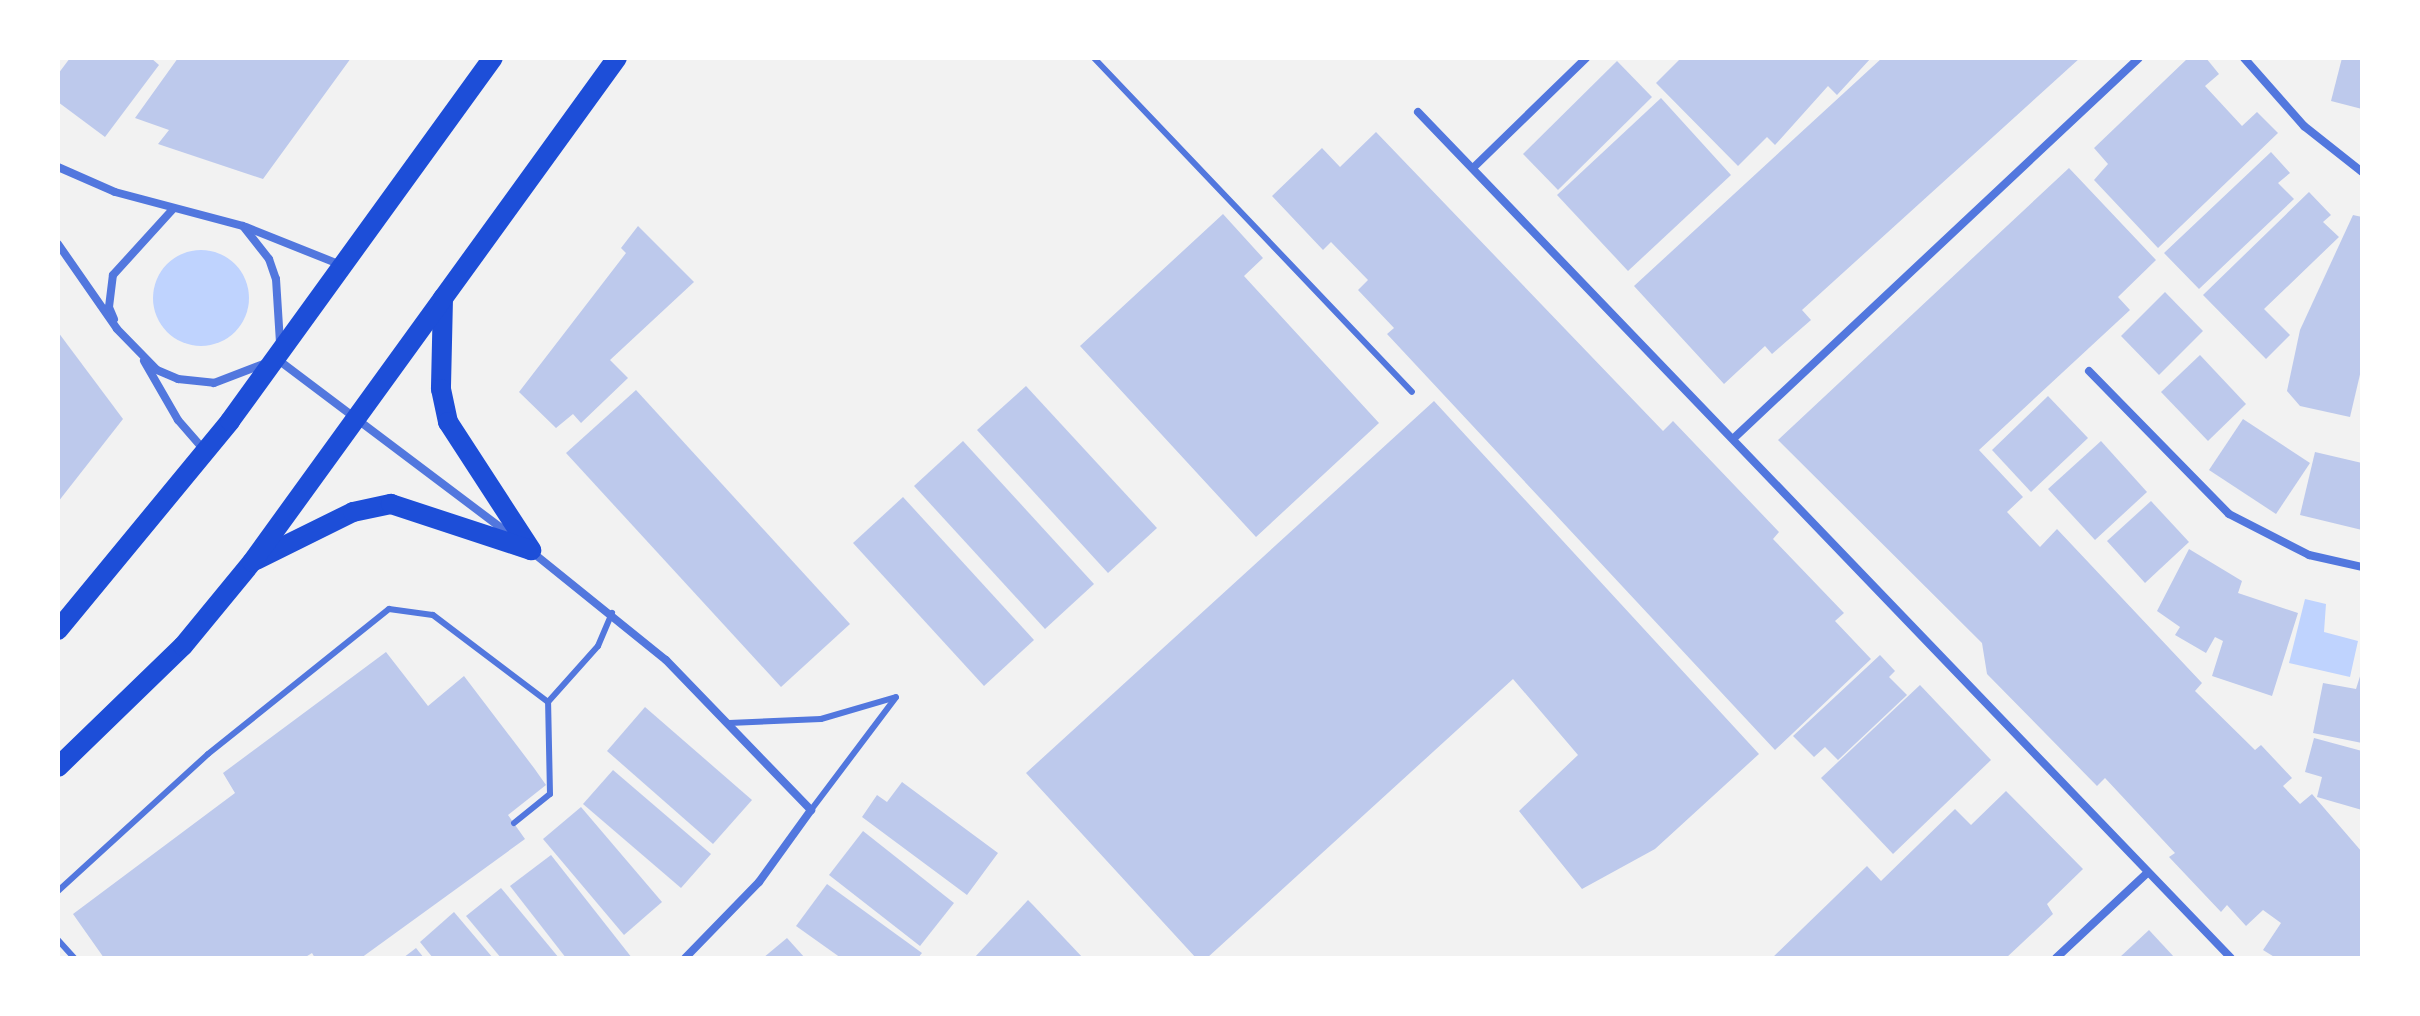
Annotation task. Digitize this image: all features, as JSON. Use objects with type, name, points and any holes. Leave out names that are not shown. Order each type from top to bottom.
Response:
[{"type":"main road","points":[[58,630],[205,452],[277,359],[346,267],[493,58]]},
{"type":"main road","points":[[58,767],[183,646],[252,562],[617,58]]},
{"type":"main road","points":[[443,298],[441,389],[448,422],[531,550]]},
{"type":"main road","points":[[252,562],[353,512],[391,504],[531,550]]},
{"type":"street","points":[[1473,168],[1586,58]]},
{"type":"street","points":[[1734,438],[2139,58]]},
{"type":"street","points":[[2244,58],[2304,126],[2362,172]]},
{"type":"street","points":[[1418,112],[2231,958]]},
{"type":"street","points":[[58,167],[115,192],[243,226],[346,267]]},
{"type":"street","points":[[117,329],[109,307],[113,275],[130,250],[173,209]]},
{"type":"street","points":[[243,226],[269,259],[276,279],[282,326],[277,359]]},
{"type":"street","points":[[58,244],[117,329],[142,357],[178,420],[205,452]]},
{"type":"street","points":[[142,357],[178,379],[214,383],[277,359]]},
{"type":"street","points":[[277,359],[612,613],[729,723],[811,810],[759,882],[685,958]]},
{"type":"street","points":[[2089,371],[2229,514],[2309,555],[2362,567]]},
{"type":"street","points":[[2056,958],[2147,873]]},
{"type":"lane","points":[[1094,58],[1412,392]]},
{"type":"lane","points":[[58,891],[208,754],[389,609],[433,615],[548,702]]},
{"type":"lane","points":[[514,823],[550,794],[548,702],[598,646],[612,613]]},
{"type":"lane","points":[[729,723],[821,719],[896,697],[811,810]]},
{"type":"lane","points":[[58,940],[74,958]]},
{"type":"water","points":[[201,250],[219,254],[235,264],[245,280],[249,298],[245,316],[235,332],[219,342],[201,346],[183,342],[167,332],[157,316],[153,298],[157,280],[167,264],[183,254]]},
{"type":"water","points":[[2305,599],[2326,604],[2324,632],[2358,641],[2350,677],[2289,663]]},
{"type":"building","points":[[70,58],[151,58],[159,65],[105,137],[58,102],[58,74]]},
{"type":"building","points":[[178,58],[351,58],[263,179],[158,144],[169,130],[135,118]]},
{"type":"building","points":[[1681,58],[1871,58],[1837,95],[1828,86],[1775,145],[1767,137],[1738,166],[1656,83]]},
{"type":"building","points":[[1882,58],[2080,58],[1802,310],[1811,320],[1772,354],[1765,346],[1724,384],[1634,286]]},
{"type":"building","points":[[2206,58],[2219,74],[2205,86],[2242,126],[2257,112],[2278,133],[2158,248],[2094,180],[2108,164],[2094,148],[2187,59]]},
{"type":"building","points":[[2342,58],[2362,58],[2362,109],[2331,101]]},
{"type":"building","points":[[1617,61],[1652,97],[1558,190],[1523,154]]},
{"type":"building","points":[[1661,98],[1731,175],[1628,271],[1557,195]]},
{"type":"building","points":[[1376,132],[1663,431],[1673,421],[1779,532],[1773,539],[1844,613],[1835,621],[1871,659],[1775,750],[1387,334],[1394,328],[1358,290],[1368,280],[1331,242],[1323,250],[1272,196],[1322,148],[1340,167]]},
{"type":"building","points":[[2271,152],[2290,173],[2278,183],[2294,199],[2199,289],[2164,253]]},
{"type":"building","points":[[2069,168],[2156,260],[2118,297],[2130,310],[1979,450],[2023,497],[2007,512],[2040,547],[2057,529],[2202,683],[2195,691],[2255,750],[2261,745],[2292,778],[2283,786],[2300,804],[2312,794],[2362,852],[2362,958],[2276,958],[2263,950],[2281,923],[2263,910],[2246,926],[2227,905],[2221,912],[2169,857],[2175,853],[2105,778],[2097,786],[1987,674],[1982,643],[1778,440]]},
{"type":"building","points":[[2309,192],[2331,215],[2323,222],[2339,237],[2264,309],[2290,335],[2266,359],[2203,295]]},
{"type":"building","points":[[1223,214],[1263,258],[1244,276],[1379,423],[1256,537],[1080,346]]},
{"type":"building","points":[[2353,215],[2362,217],[2362,366],[2350,417],[2300,406],[2287,391],[2300,330]]},
{"type":"building","points":[[638,226],[694,282],[610,360],[628,378],[581,423],[573,414],[556,428],[519,392],[626,253],[621,248]]},
{"type":"building","points":[[2165,292],[2203,331],[2159,375],[2121,336]]},
{"type":"building","points":[[58,332],[123,419],[58,502]]},
{"type":"building","points":[[2200,355],[2246,404],[2208,441],[2161,392]]},
{"type":"building","points":[[1026,386],[1157,528],[1108,573],[977,430]]},
{"type":"building","points":[[636,390],[850,624],[781,687],[566,453]]},
{"type":"building","points":[[2048,396],[2088,438],[2031,492],[1992,450]]},
{"type":"building","points":[[1434,401],[1759,754],[1655,849],[1582,889],[1519,811],[1578,755],[1513,679],[1207,958],[1196,958],[1026,773]]},
{"type":"building","points":[[2243,419],[2310,463],[2276,514],[2209,470]]},
{"type":"building","points":[[963,441],[1094,584],[1045,629],[914,486]]},
{"type":"building","points":[[2101,441],[2147,492],[2095,540],[2048,489]]},
{"type":"building","points":[[2315,452],[2362,463],[2362,530],[2300,515]]},
{"type":"building","points":[[903,497],[1034,640],[984,686],[853,543]]},
{"type":"building","points":[[2151,501],[2189,542],[2145,583],[2107,541]]},
{"type":"building","points":[[2189,549],[2242,581],[2238,593],[2298,613],[2272,696],[2212,676],[2223,641],[2215,637],[2206,653],[2175,635],[2180,627],[2157,611]]},
{"type":"building","points":[[386,652],[428,706],[464,676],[534,768],[546,785],[508,815],[525,839],[361,958],[315,958],[312,953],[304,958],[104,958],[73,914],[235,793],[223,773]]},
{"type":"building","points":[[1880,655],[1895,671],[1889,677],[1907,695],[1838,760],[1825,747],[1814,757],[1793,736]]},
{"type":"building","points":[[2362,670],[2362,743],[2313,733],[2323,683],[2356,689]]},
{"type":"building","points":[[1920,685],[1991,760],[1893,854],[1821,778]]},
{"type":"building","points":[[645,707],[752,800],[713,844],[607,751]]},
{"type":"building","points":[[2314,738],[2362,751],[2362,810],[2317,797],[2322,777],[2305,772]]},
{"type":"building","points":[[613,770],[711,854],[681,888],[583,804]]},
{"type":"building","points":[[902,782],[998,853],[967,895],[862,817],[877,795],[887,802]]},
{"type":"building","points":[[2006,791],[2083,869],[2047,904],[2053,914],[2006,958],[1772,958],[1867,866],[1881,881],[1955,809],[1971,825]]},
{"type":"building","points":[[581,807],[662,902],[624,935],[543,839]]},
{"type":"building","points":[[863,831],[954,903],[920,946],[829,875]]},
{"type":"building","points":[[551,855],[632,958],[566,958],[510,886]]},
{"type":"building","points":[[827,884],[922,953],[918,958],[841,958],[796,926]]},
{"type":"building","points":[[501,888],[559,958],[501,958],[466,916]]},
{"type":"building","points":[[1028,900],[1033,905],[1083,958],[974,958]]},
{"type":"building","points":[[454,912],[493,958],[433,958],[420,942]]},
{"type":"building","points":[[2149,930],[2175,958],[2119,958]]},
{"type":"building","points":[[787,938],[805,958],[763,958]]},
{"type":"building","points":[[416,948],[424,958],[403,958]]}]
